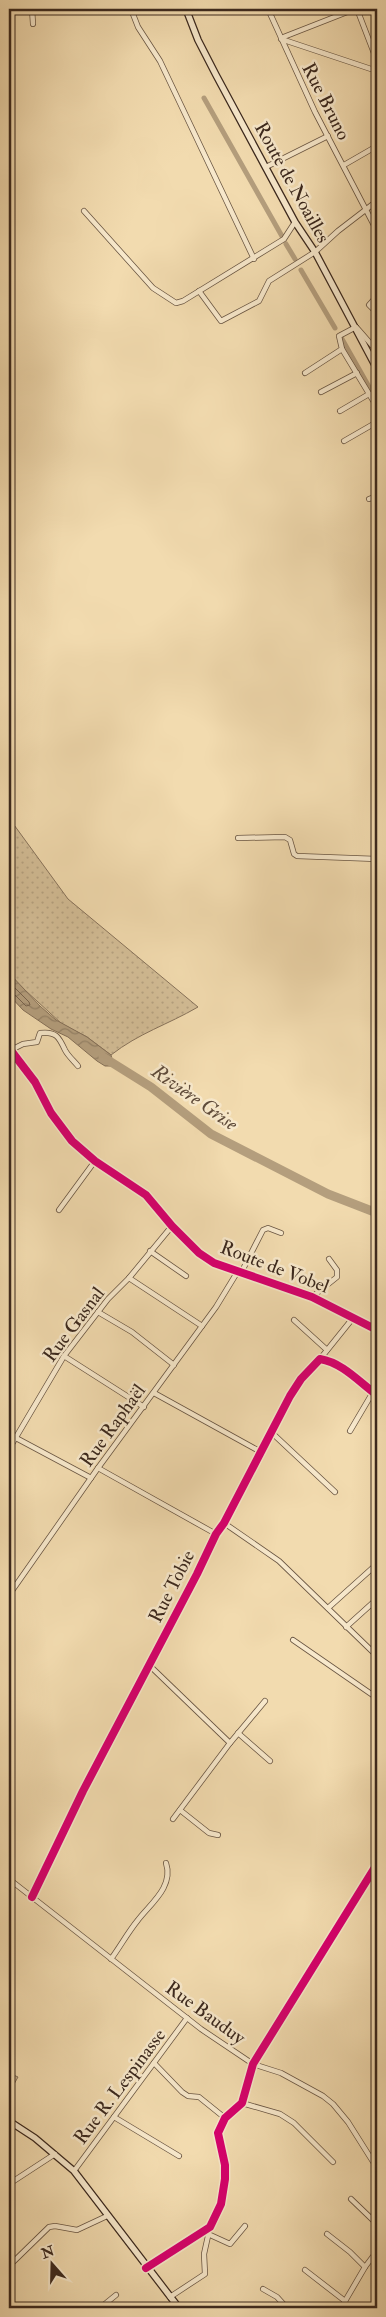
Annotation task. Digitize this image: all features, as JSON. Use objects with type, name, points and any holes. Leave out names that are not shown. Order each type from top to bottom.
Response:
[{"type":"street","points":[[34,24],[32,10],[41,9]]},
{"type":"street","points":[[131,9],[138,27],[160,61],[254,259]]},
{"type":"street","name":"Route de Noailles","points":[[186,9],[198,40],[214,72],[295,222],[315,252],[377,369]]},
{"type":"street","name":"Rue Bruno","points":[[268,9],[328,136],[367,208],[377,231]]},
{"type":"street","points":[[281,38],[356,9],[377,61]]},
{"type":"street","points":[[281,38],[377,71]]},
{"type":"street","points":[[266,167],[328,136]]},
{"type":"street","points":[[344,165],[377,146]]},
{"type":"street","points":[[199,291],[220,321],[259,301],[270,281],[315,252],[338,231],[377,201]]},
{"type":"street","points":[[84,212],[147,281],[168,299],[176,303],[254,259],[284,239],[295,222]]},
{"type":"street","points":[[377,296],[369,305],[377,314]]},
{"type":"street","points":[[377,351],[355,326],[339,336],[342,349],[377,407]]},
{"type":"street","points":[[305,373],[342,349]]},
{"type":"street","points":[[321,392],[357,373]]},
{"type":"street","points":[[340,410],[369,394]]},
{"type":"street","points":[[344,441],[377,422]]},
{"type":"street","points":[[369,499],[377,496]]},
{"type":"street","points":[[238,838],[285,837],[290,840],[294,854],[297,856],[377,858]]},
{"type":"street","points":[[10,1049],[23,1044],[37,1042],[40,1033],[47,1032],[61,1040],[65,1050],[78,1066]]},
{"type":"street","name":"Route de Vobel","points":[[10,1049],[35,1082],[51,1113],[72,1142],[95,1161],[146,1195],[172,1226],[199,1253],[214,1263],[312,1297],[377,1330]]},
{"type":"street","points":[[59,1210],[95,1161]]},
{"type":"street","name":"Rue Gasnal","points":[[9,1449],[64,1356],[98,1312],[172,1226]]},
{"type":"street","name":"Rue Raphaël","points":[[9,1595],[98,1468],[202,1326],[240,1271],[263,1230],[268,1228],[281,1233]]},
{"type":"street","points":[[150,1251],[186,1276]]},
{"type":"street","points":[[312,1297],[337,1277],[336,1268],[329,1259]]},
{"type":"street","points":[[129,1278],[202,1326]]},
{"type":"street","points":[[98,1312],[132,1332],[174,1365]]},
{"type":"street","name":"Rue Tobie","points":[[32,1897],[83,1791],[271,1432],[301,1379],[353,1318]]},
{"type":"street","points":[[294,1320],[327,1350]]},
{"type":"street","points":[[64,1356],[144,1407]]},
{"type":"street","points":[[320,1358],[339,1365],[375,1394],[350,1431]]},
{"type":"street","points":[[154,1393],[261,1452]]},
{"type":"street","points":[[271,1432],[335,1492]]},
{"type":"street","points":[[16,1438],[91,1478]]},
{"type":"street","points":[[98,1468],[216,1534]]},
{"type":"street","points":[[224,1522],[279,1562],[377,1656]]},
{"type":"street","points":[[328,1608],[377,1564]]},
{"type":"street","points":[[346,1627],[377,1599]]},
{"type":"street","points":[[293,1640],[377,1698]]},
{"type":"street","points":[[150,1665],[230,1743]]},
{"type":"street","points":[[173,1819],[265,1700]]},
{"type":"street","points":[[238,1733],[270,1761]]},
{"type":"street","points":[[180,1810],[209,1833],[218,1835]]},
{"type":"street","points":[[111,1959],[137,1921],[165,1886],[169,1872],[166,1864]]},
{"type":"street","points":[[170,2297],[205,2274],[204,2254],[208,2234],[221,2204],[225,2179],[225,2166],[218,2133],[225,2118],[242,2103],[253,2064],[377,1864]]},
{"type":"street","name":"Rue Bauduy","points":[[9,1881],[187,2018],[253,2064],[281,2073],[323,2096],[333,2104],[348,2122],[377,2168]]},
{"type":"street","name":"Rue R. Lespinasse","points":[[74,2171],[187,2018]]},
{"type":"street","points":[[154,2063],[182,2092],[188,2096],[199,2097],[225,2118]]},
{"type":"street","points":[[242,2103],[280,2114],[294,2123],[333,2162]]},
{"type":"street","points":[[114,2117],[179,2156]]},
{"type":"street","points":[[9,2121],[55,2154],[74,2171],[146,2268],[179,2308]]},
{"type":"street","points":[[9,2184],[55,2154]]},
{"type":"street","points":[[350,2199],[377,2224]]},
{"type":"street","points":[[9,2266],[50,2227],[55,2226],[77,2230],[107,2216]]},
{"type":"street","points":[[208,2234],[230,2244],[245,2226]]},
{"type":"street","points":[[146,2268],[210,2227]]},
{"type":"street","points":[[327,2234],[366,2267]]},
{"type":"street","points":[[341,2308],[377,2251]]},
{"type":"street","points":[[305,2270],[345,2301]]},
{"type":"street","points":[[263,2289],[277,2298],[287,2308]]},
{"type":"street","points":[[100,2308],[116,2295]]},
{"type":"shaded area","points":[[9,818],[68,899],[198,1007],[143,1035],[111,1055],[87,1037],[62,1024],[13,979],[9,973]]},
{"type":"shaded area","points":[[9,2073],[18,2077],[9,2093]]},
{"type":"water","points":[[9,973],[56,1020],[87,1037],[111,1055],[114,1066],[105,1066],[68,1037],[51,1029],[23,1010],[9,995]]},
{"type":"waterway","points":[[204,98],[283,238]]},
{"type":"waterway","points":[[286,244],[295,259]]},
{"type":"waterway","points":[[301,270],[335,328]]},
{"type":"waterway","points":[[342,339],[377,401]]},
{"type":"waterway","name":"Rivière Grise","points":[[103,1057],[151,1087],[211,1134],[328,1194],[377,1213]]},
{"type":"cycle path","points":[[9,1048],[35,1082],[51,1113],[72,1141],[95,1161],[146,1195],[172,1226],[199,1253],[214,1263],[312,1297],[377,1330]]},
{"type":"cycle path","points":[[32,1897],[83,1791],[197,1574],[216,1534],[224,1523],[290,1396],[301,1379],[320,1359],[336,1364],[377,1395]]},
{"type":"cycle path","points":[[146,2268],[210,2227],[221,2204],[225,2179],[225,2165],[218,2133],[225,2118],[242,2103],[253,2064],[377,1864]]}]
